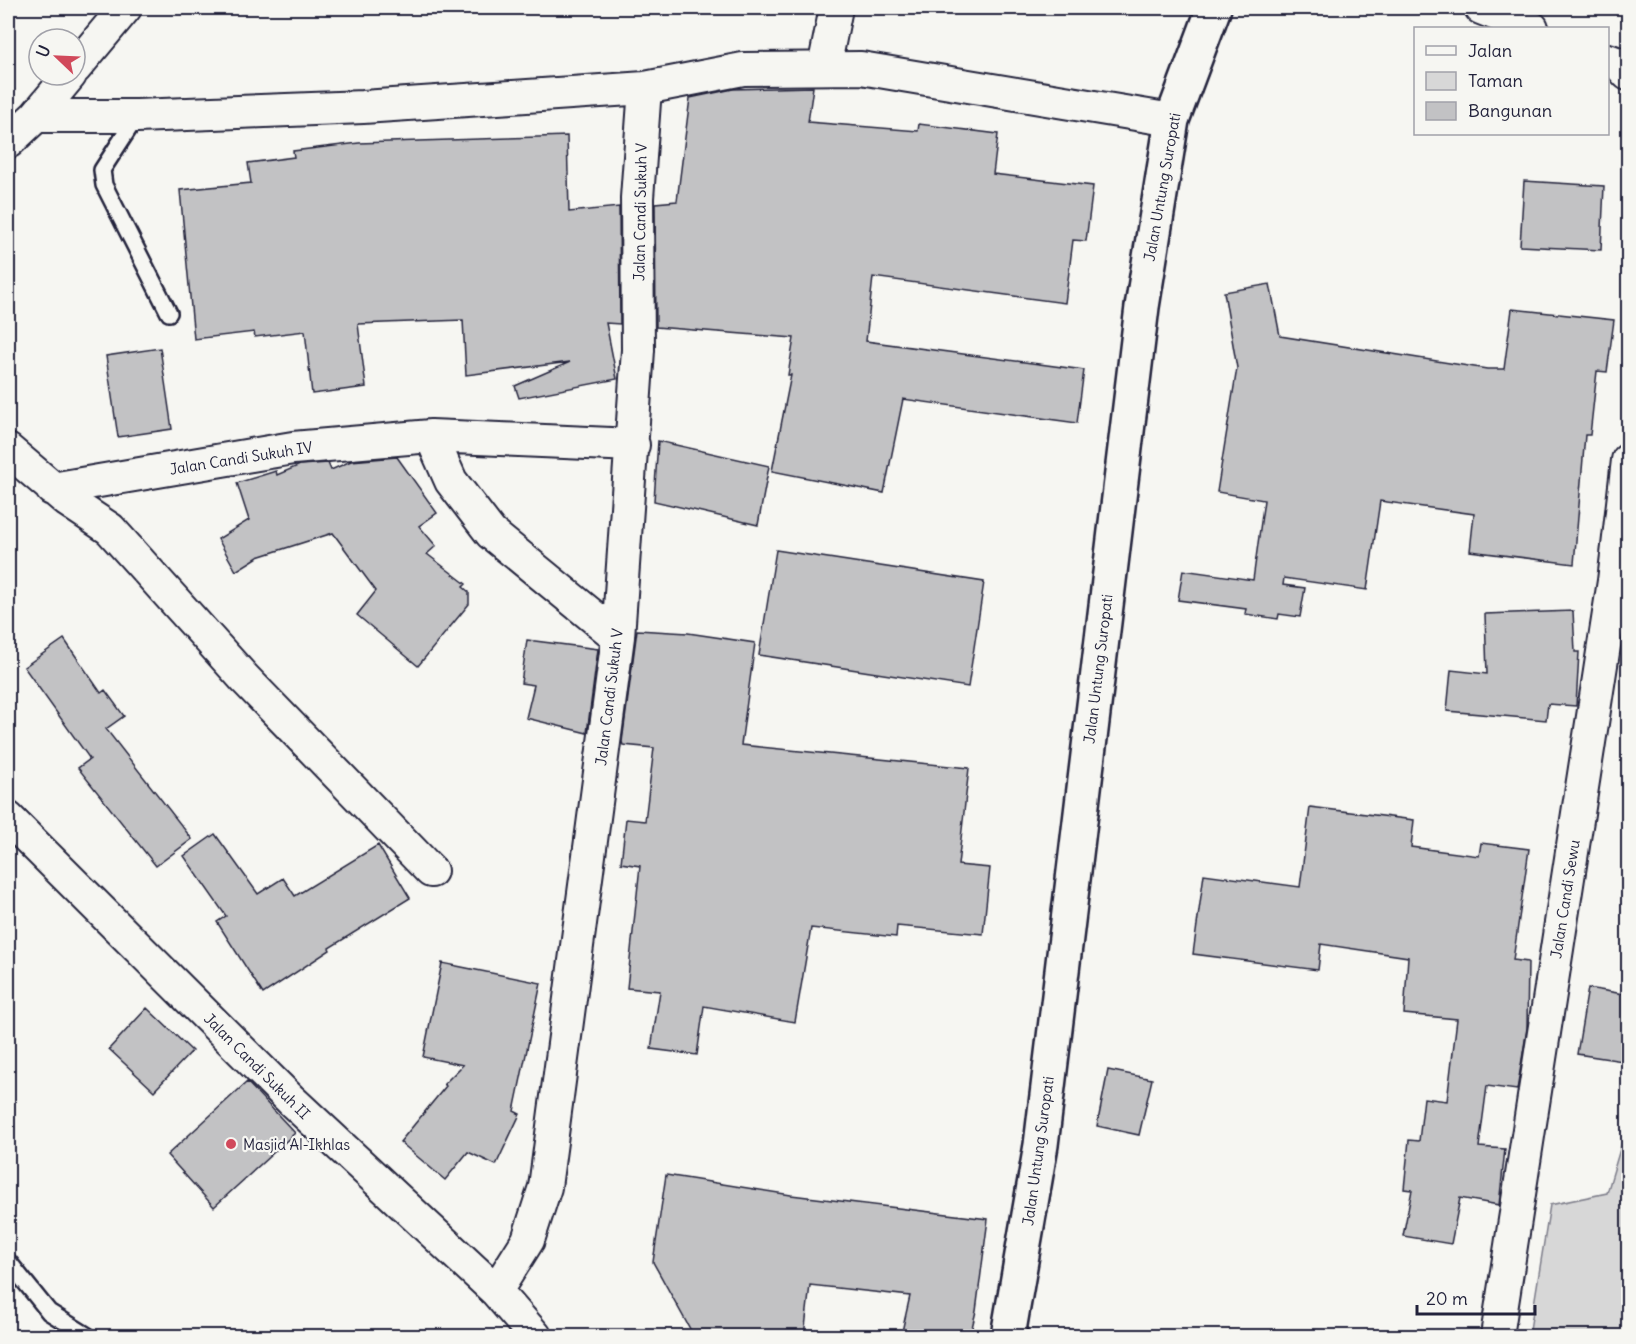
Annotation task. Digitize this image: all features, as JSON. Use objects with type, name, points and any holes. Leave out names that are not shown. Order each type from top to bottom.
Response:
[{"type":"main road","name":"Jalan Untung Suropati","points":[[1008,1336],[1041,1145],[1142,307],[1172,120],[1214,8]]},
{"type":"street","points":[[87,54],[125,8]]},
{"type":"street","points":[[824,68],[836,8]]},
{"type":"street","points":[[1481,8],[1529,27]]},
{"type":"street","points":[[1609,60],[1619,64],[1629,74]]},
{"type":"street","points":[[36,116],[137,116],[363,107],[645,88],[742,69],[861,68],[1172,120]]},
{"type":"street","points":[[8,142],[36,116],[60,87]]},
{"type":"street","name":"Jalan Candi Sukuh V","points":[[496,1291],[528,1240],[545,1186],[618,637],[638,350],[637,198],[645,88]]},
{"type":"street","points":[[431,436],[451,481],[491,533],[618,637]]},
{"type":"street","name":"Jalan Candi Sukuh IV","points":[[52,489],[292,448],[431,436],[633,445]]},
{"type":"street","points":[[8,450],[52,489],[110,529],[245,679],[431,871]]},
{"type":"street","name":"Jalan Candi Sewu","points":[[1497,1336],[1614,581],[1629,460]]},
{"type":"street","name":"Jalan Candi Sukuh II","points":[[8,818],[291,1100],[496,1291],[535,1336]]},
{"type":"lane","points":[[137,116],[102,170],[103,177],[170,313]]},
{"type":"lane","points":[[8,1261],[49,1312],[87,1336]]},
{"type":"green space","points":[[1628,1122],[1628,1336],[1529,1336],[1550,1205],[1607,1193]]},
{"type":"building","points":[[813,87],[808,122],[918,131],[919,124],[998,134],[993,174],[1093,186],[1086,241],[1073,240],[1065,303],[873,277],[866,341],[1084,370],[1077,423],[903,399],[884,493],[772,471],[791,375],[788,375],[794,338],[656,327],[655,203],[677,201],[690,98],[733,89]]},
{"type":"building","points":[[567,136],[569,212],[619,207],[620,324],[606,323],[617,379],[519,398],[515,386],[570,362],[466,375],[463,320],[358,324],[366,387],[312,394],[305,331],[255,337],[254,332],[194,339],[180,190],[251,183],[248,163],[294,157],[293,151],[359,143]]},
{"type":"building","points":[[1524,181],[1604,186],[1601,250],[1520,246]]},
{"type":"building","points":[[1270,284],[1280,336],[1487,369],[1504,369],[1512,309],[1614,320],[1607,372],[1597,371],[1590,435],[1585,435],[1574,564],[1470,551],[1474,514],[1380,501],[1367,590],[1284,578],[1283,585],[1305,588],[1300,617],[1279,614],[1278,619],[1245,614],[1246,609],[1178,600],[1183,570],[1253,580],[1264,500],[1217,492],[1237,368],[1224,292]]},
{"type":"building","points":[[160,348],[172,429],[118,437],[106,356]]},
{"type":"building","points":[[658,441],[769,466],[758,525],[654,501]]},
{"type":"building","points":[[397,457],[437,513],[419,526],[436,546],[427,554],[466,584],[463,587],[469,592],[469,604],[418,666],[357,615],[376,591],[333,533],[258,557],[236,571],[218,539],[249,520],[237,483],[276,471],[277,475],[300,465],[328,463],[331,470],[351,461]]},
{"type":"building","points":[[776,550],[984,582],[968,687],[759,655]]},
{"type":"building","points":[[1573,611],[1575,652],[1579,652],[1576,706],[1548,704],[1546,720],[1447,711],[1451,670],[1487,674],[1485,614]]},
{"type":"building","points":[[637,630],[688,633],[755,643],[741,745],[969,768],[958,865],[990,868],[983,934],[897,926],[896,937],[811,928],[795,1022],[704,1006],[697,1055],[651,1049],[660,991],[627,988],[640,866],[621,863],[626,819],[645,821],[654,748],[623,745],[622,742]]},
{"type":"building","points":[[64,639],[101,693],[105,690],[124,716],[106,729],[192,839],[156,866],[78,768],[90,759],[24,667]]},
{"type":"building","points":[[527,640],[598,649],[587,733],[526,718],[534,685],[521,683]]},
{"type":"building","points":[[1310,807],[1414,820],[1411,847],[1479,856],[1481,843],[1529,849],[1513,960],[1528,962],[1527,1028],[1517,1090],[1487,1086],[1479,1147],[1505,1149],[1499,1205],[1460,1198],[1451,1244],[1403,1236],[1412,1190],[1404,1189],[1409,1140],[1419,1141],[1424,1098],[1447,1101],[1457,1019],[1404,1014],[1408,957],[1321,944],[1318,970],[1193,954],[1204,874],[1300,887]]},
{"type":"building","points":[[215,834],[258,894],[283,878],[295,896],[378,845],[410,898],[329,948],[330,950],[263,994],[217,922],[226,916],[184,856]]},
{"type":"building","points":[[442,963],[541,983],[514,1111],[520,1114],[496,1165],[468,1152],[445,1180],[400,1142],[446,1086],[444,1084],[463,1065],[423,1057]]},
{"type":"building","points":[[1588,988],[1629,995],[1629,1062],[1577,1054]]},
{"type":"building","points":[[147,1008],[192,1051],[154,1091],[109,1049]]},
{"type":"building","points":[[1108,1070],[1152,1079],[1139,1135],[1097,1126]]},
{"type":"building","name":"Masjid Al-Ikhlas","points":[[247,1082],[295,1133],[214,1207],[167,1155]]},
{"type":"building","points":[[666,1175],[791,1195],[988,1219],[976,1311],[970,1336],[901,1336],[910,1296],[810,1285],[804,1336],[694,1336],[653,1262]]},
{"type":"place","name":"Masjid Al-Ikhlas","points":[[231,1144]]}]
